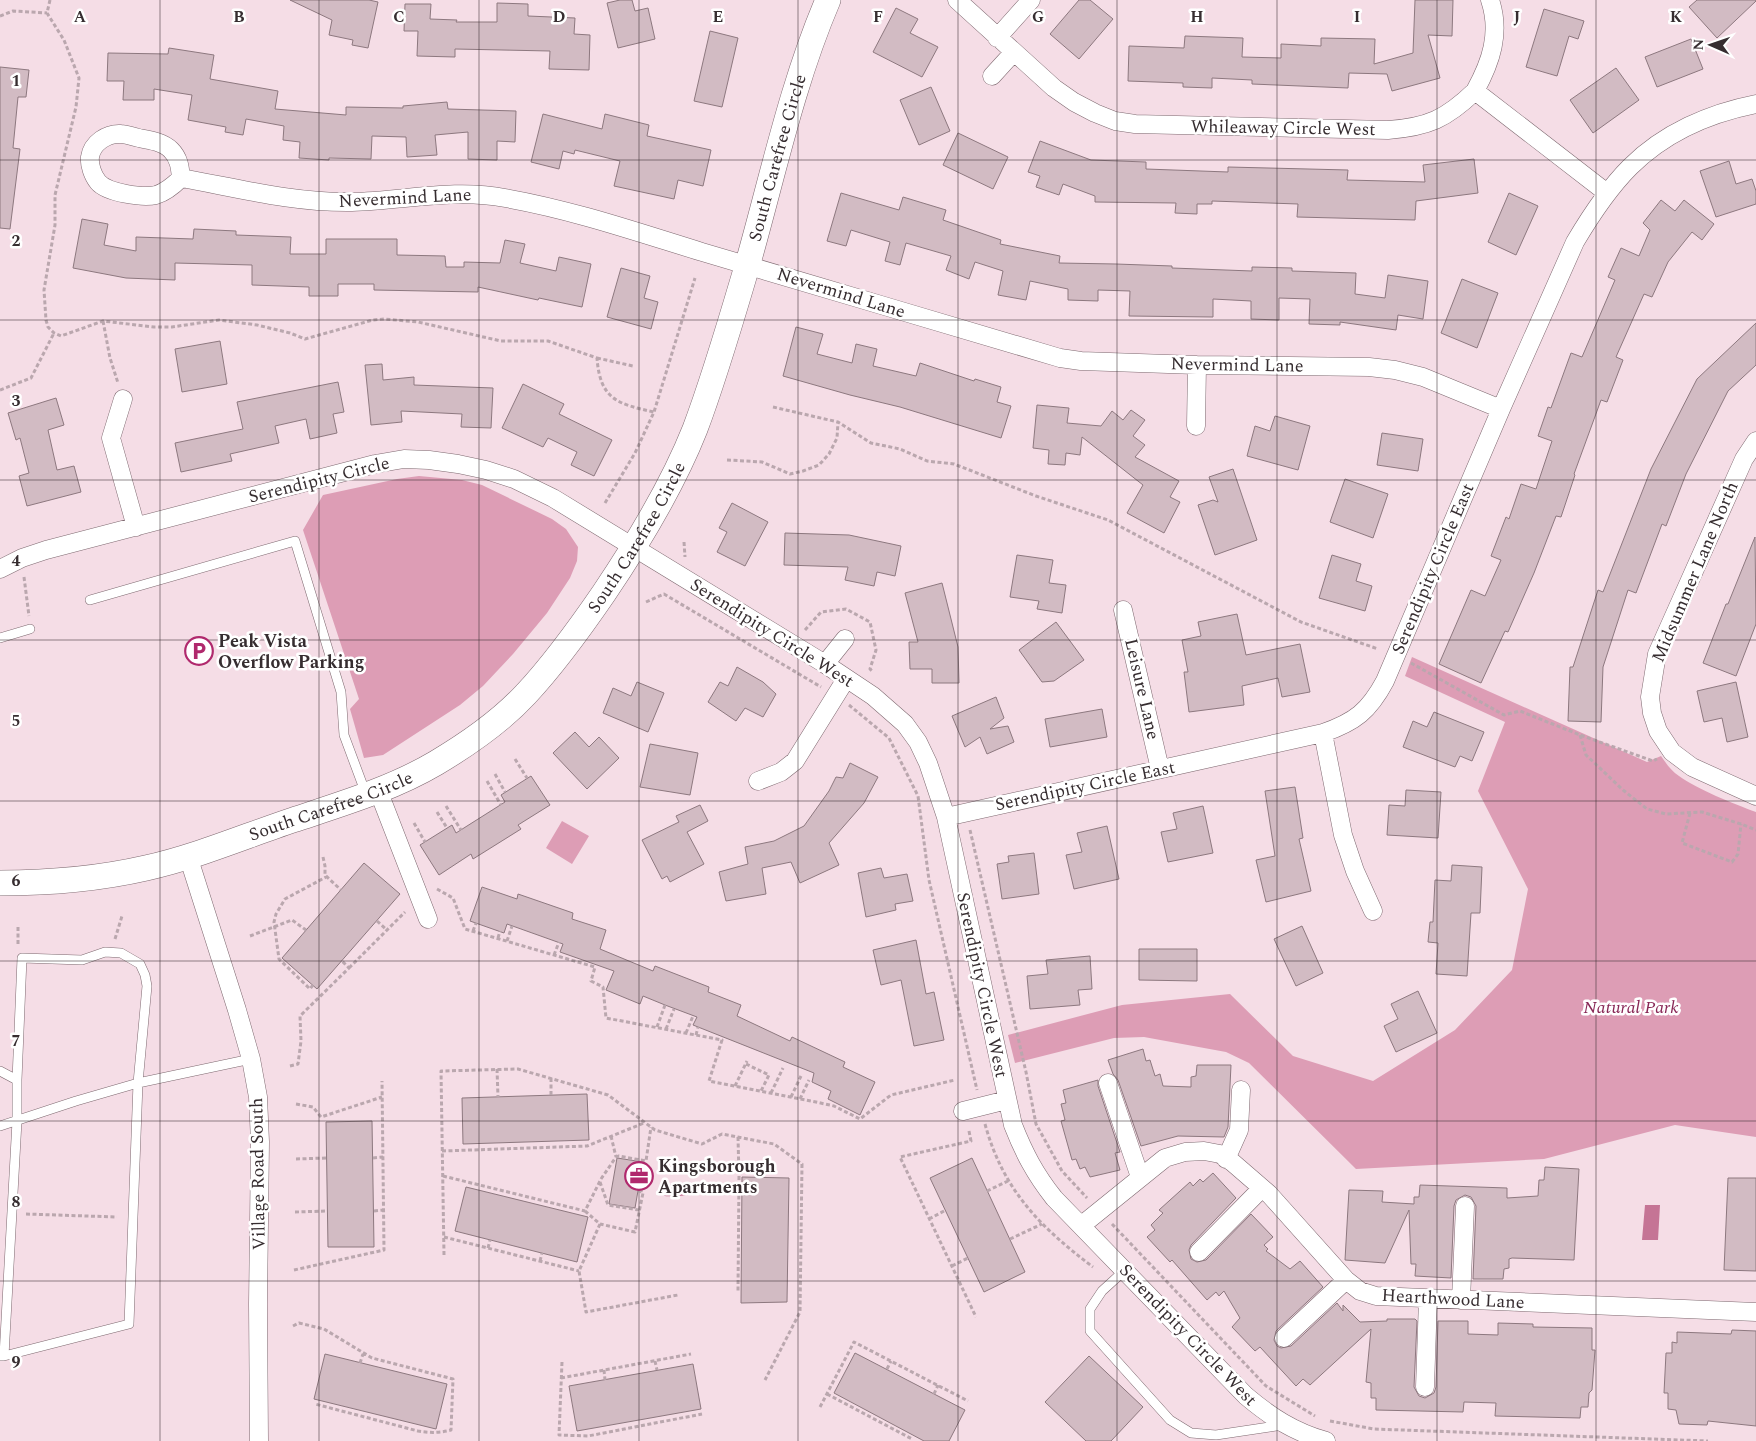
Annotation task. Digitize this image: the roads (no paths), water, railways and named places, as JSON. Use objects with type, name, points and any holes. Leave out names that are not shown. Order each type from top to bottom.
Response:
[{"type":"main road","name":"South Carefree Circle","points":[[0,883],[78,880],[145,869],[188,856],[372,792],[396,783],[435,764],[496,721],[524,696],[581,627],[634,548],[677,467],[694,430],[747,265],[800,76],[815,30],[828,0]]},
{"type":"street","name":"Whileaway Circle West","points":[[957,0],[996,38],[1054,88],[1094,113],[1115,121],[1135,124],[1388,130],[1412,128],[1435,121],[1457,108],[1475,91],[1487,68],[1493,49],[1494,10],[1490,0]]},
{"type":"street","points":[[996,38],[1031,0]]},
{"type":"street","points":[[992,76],[1013,53]]},
{"type":"street","points":[[1475,91],[1607,192]]},
{"type":"street","name":"Serendipity Circle East","points":[[946,817],[1323,733],[1344,726],[1360,714],[1375,699],[1385,681],[1501,409],[1575,242],[1607,192],[1630,166],[1678,131],[1702,119],[1725,111],[1756,104]]},
{"type":"street","points":[[120,134],[155,141],[170,149],[175,156],[179,162],[181,178],[172,187],[157,195],[142,196],[112,190],[98,183],[91,170],[90,157],[95,144],[106,136],[120,134]]},
{"type":"street","name":"Nevermind Lane","points":[[181,178],[282,197],[326,201],[381,200],[453,193],[480,194],[505,198],[618,225],[1060,358],[1081,361],[1197,365],[1369,367],[1395,370],[1423,377],[1501,409]]},
{"type":"street","points":[[1196,426],[1197,365]]},
{"type":"street","points":[[123,399],[111,438],[136,527]]},
{"type":"street","name":"Midsummer Lane North","points":[[1756,442],[1744,459],[1657,654],[1650,697],[1652,713],[1658,731],[1672,752],[1692,767],[1732,787],[1756,796]]},
{"type":"street","name":"Serendipity Circle","points":[[0,569],[22,558],[46,550],[375,464],[404,459],[429,460],[477,468],[514,479],[553,498],[634,548]]},
{"type":"street","name":"Serendipity Circle West","points":[[634,548],[825,664],[873,696],[905,724],[918,742],[928,763],[946,817],[1013,1125],[1038,1178],[1054,1198],[1246,1396],[1264,1411],[1286,1425],[1304,1435],[1326,1441]]},
{"type":"street","name":"Leisure Lane","points":[[1123,610],[1160,770]]},
{"type":"street","points":[[825,664],[845,639]]},
{"type":"street","points":[[758,781],[781,772],[795,761],[846,678]]},
{"type":"street","points":[[1323,733],[1343,835],[1355,871],[1373,911]]},
{"type":"street","points":[[372,792],[428,919]]},
{"type":"street","name":"Village Road South","points":[[188,856],[237,1010],[251,1059],[258,1097],[260,1142],[259,1441]]},
{"type":"street","points":[[1108,1083],[1140,1178]]},
{"type":"street","points":[[1226,1158],[1240,1130],[1241,1090]]},
{"type":"street","points":[[963,1111],[1007,1100]]},
{"type":"street","name":"Hearthwood Lane","points":[[1082,1226],[1165,1158],[1185,1152],[1204,1151],[1220,1154],[1262,1188],[1346,1280],[1360,1291],[1376,1296],[1756,1312]]},
{"type":"street","points":[[1199,1252],[1262,1188]]},
{"type":"street","points":[[1462,1300],[1465,1206]]},
{"type":"street","points":[[1284,1338],[1346,1280]]},
{"type":"street","points":[[1426,1387],[1428,1299]]},
{"type":"lane","points":[[90,600],[296,541],[341,692],[344,735],[372,792]]},
{"type":"lane","points":[[0,638],[30,629]]},
{"type":"lane","points":[[114,951],[122,953],[140,964],[147,986],[138,1083],[129,1324],[2,1356],[17,1121],[22,958],[82,960],[114,951]]},
{"type":"lane","points":[[0,1126],[138,1083],[251,1059]]},
{"type":"lane","points":[[0,1071],[17,1080]]},
{"type":"lane","points":[[1125,1270],[1102,1291],[1090,1309],[1090,1331],[1170,1420],[1191,1433],[1216,1435],[1286,1425]]},
{"type":"place","name":"Peak Vista Overflow Parking","points":[[199,651]]},
{"type":"place","name":"Kingsborough Apartments","points":[[639,1176]]},
{"type":"park label","name":"Natural Park","points":[[1631,1007]]}]
